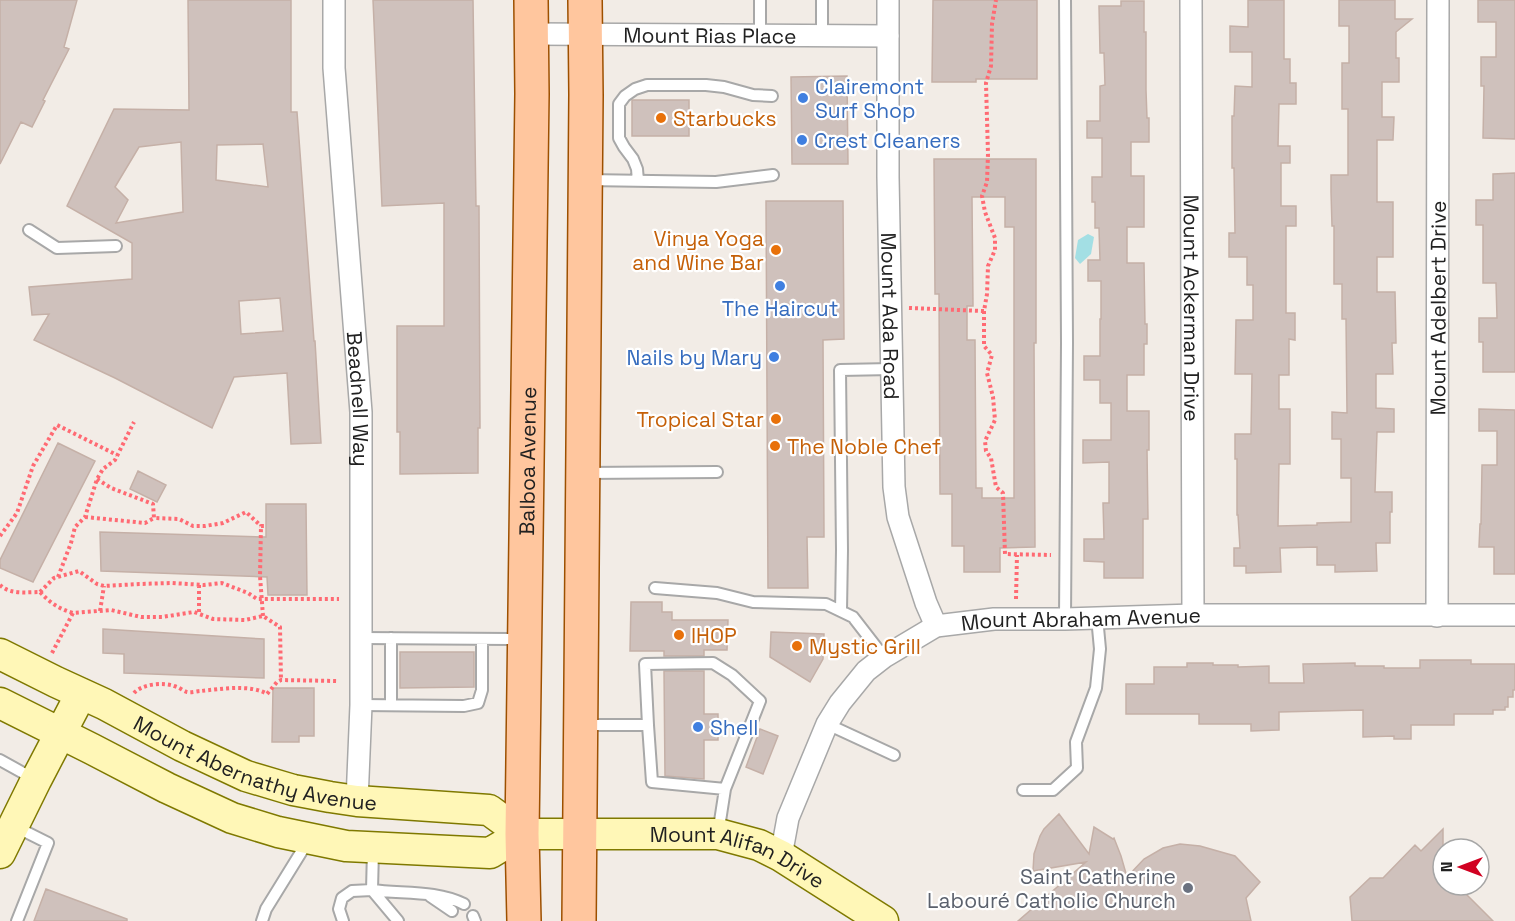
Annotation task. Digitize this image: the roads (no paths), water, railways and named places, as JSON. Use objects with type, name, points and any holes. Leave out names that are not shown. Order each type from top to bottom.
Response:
[{"type":"main road","name":"Balboa Avenue","points":[[524,921],[522,834],[532,94],[531,0]]},
{"type":"main road","points":[[579,921],[585,0]]},
{"type":"main road","name":"Mount Abernathy Avenue","points":[[0,654],[246,776],[293,790],[357,801],[489,810],[522,834]]},
{"type":"main road","points":[[0,853],[81,694]]},
{"type":"main road","points":[[2,708],[92,748],[167,788],[232,818],[278,832],[346,846],[490,853],[522,834],[578,834]]},
{"type":"main road","name":"Mount Alifan Drive","points":[[578,834],[718,834],[759,845],[781,856],[883,921]]},
{"type":"street","name":"Beadnell Way","points":[[334,0],[334,68],[361,412],[361,705],[357,801]]},
{"type":"street","name":"Mount Ada Road","points":[[888,0],[888,177],[894,487],[898,517],[926,603],[936,626]]},
{"type":"street","name":"Mount Ackerman Drive","points":[[1191,0],[1193,615]]},
{"type":"street","name":"Mount Adelbert Drive","points":[[1437,616],[1438,0]]},
{"type":"street","name":"Mount Rias Place","points":[[532,34],[888,36]]},
{"type":"street","name":"Mount Abraham Avenue","points":[[781,856],[788,818],[827,724],[840,703],[866,671],[884,657],[936,626],[994,619],[1193,615],[1515,615]]},
{"type":"lane","points":[[760,0],[760,35]]},
{"type":"lane","points":[[822,0],[822,35]]},
{"type":"lane","points":[[1065,0],[1067,343],[1065,619]]},
{"type":"lane","points":[[638,181],[633,159],[620,138],[620,104],[625,96],[635,89],[647,85],[706,85],[753,95],[772,96]]},
{"type":"lane","points":[[584,180],[716,182],[772,175]]},
{"type":"lane","points":[[29,230],[57,248],[116,246]]},
{"type":"lane","points":[[842,611],[840,370],[892,369]]},
{"type":"lane","points":[[582,473],[717,472]]},
{"type":"lane","points":[[655,588],[717,593],[753,602],[826,604],[853,617],[884,657]]},
{"type":"lane","points":[[1023,790],[1053,790],[1077,768],[1076,742],[1096,688],[1100,649],[1097,618]]},
{"type":"lane","points":[[361,638],[524,639]]},
{"type":"lane","points":[[391,638],[391,705]]},
{"type":"lane","points":[[361,705],[464,706],[478,703],[482,690],[482,639]]},
{"type":"lane","points":[[718,834],[725,789],[760,701],[732,675],[713,663],[645,664],[652,782],[725,789]]},
{"type":"lane","points":[[827,724],[894,755]]},
{"type":"lane","points":[[579,726],[648,725]]},
{"type":"lane","points":[[0,760],[36,780]]},
{"type":"lane","points":[[14,826],[48,843],[17,921]]},
{"type":"lane","points":[[262,921],[266,909],[310,838]]},
{"type":"lane","points":[[373,848],[372,890],[398,921]]},
{"type":"lane","points":[[343,921],[339,909],[342,898],[352,891],[427,894],[453,899],[464,904]]},
{"type":"lane","points":[[427,894],[452,911]]},
{"type":"water","points":[[1088,234],[1094,237],[1091,254],[1080,264],[1075,258],[1078,240]]},
{"type":"place","name":"Clairemont Surf Shop","points":[[803,98]]},
{"type":"place","name":"Starbucks","points":[[661,118]]},
{"type":"place","name":"Crest Cleaners","points":[[802,140]]},
{"type":"place","name":"Vinya Yoga and Wine Bar","points":[[776,250]]},
{"type":"place","name":"The Haircut","points":[[780,286]]},
{"type":"place","name":"Nails by Mary","points":[[774,357]]},
{"type":"place","name":"Tropical Star","points":[[776,419]]},
{"type":"place","name":"The Noble Chef","points":[[775,446]]},
{"type":"place","name":"IHOP","points":[[679,635]]},
{"type":"place","name":"Mystic Grill","points":[[797,646]]},
{"type":"place","name":"Shell","points":[[698,727]]},
{"type":"place","name":"Saint Catherine Labouré Catholic Church","points":[[1188,888]]}]
